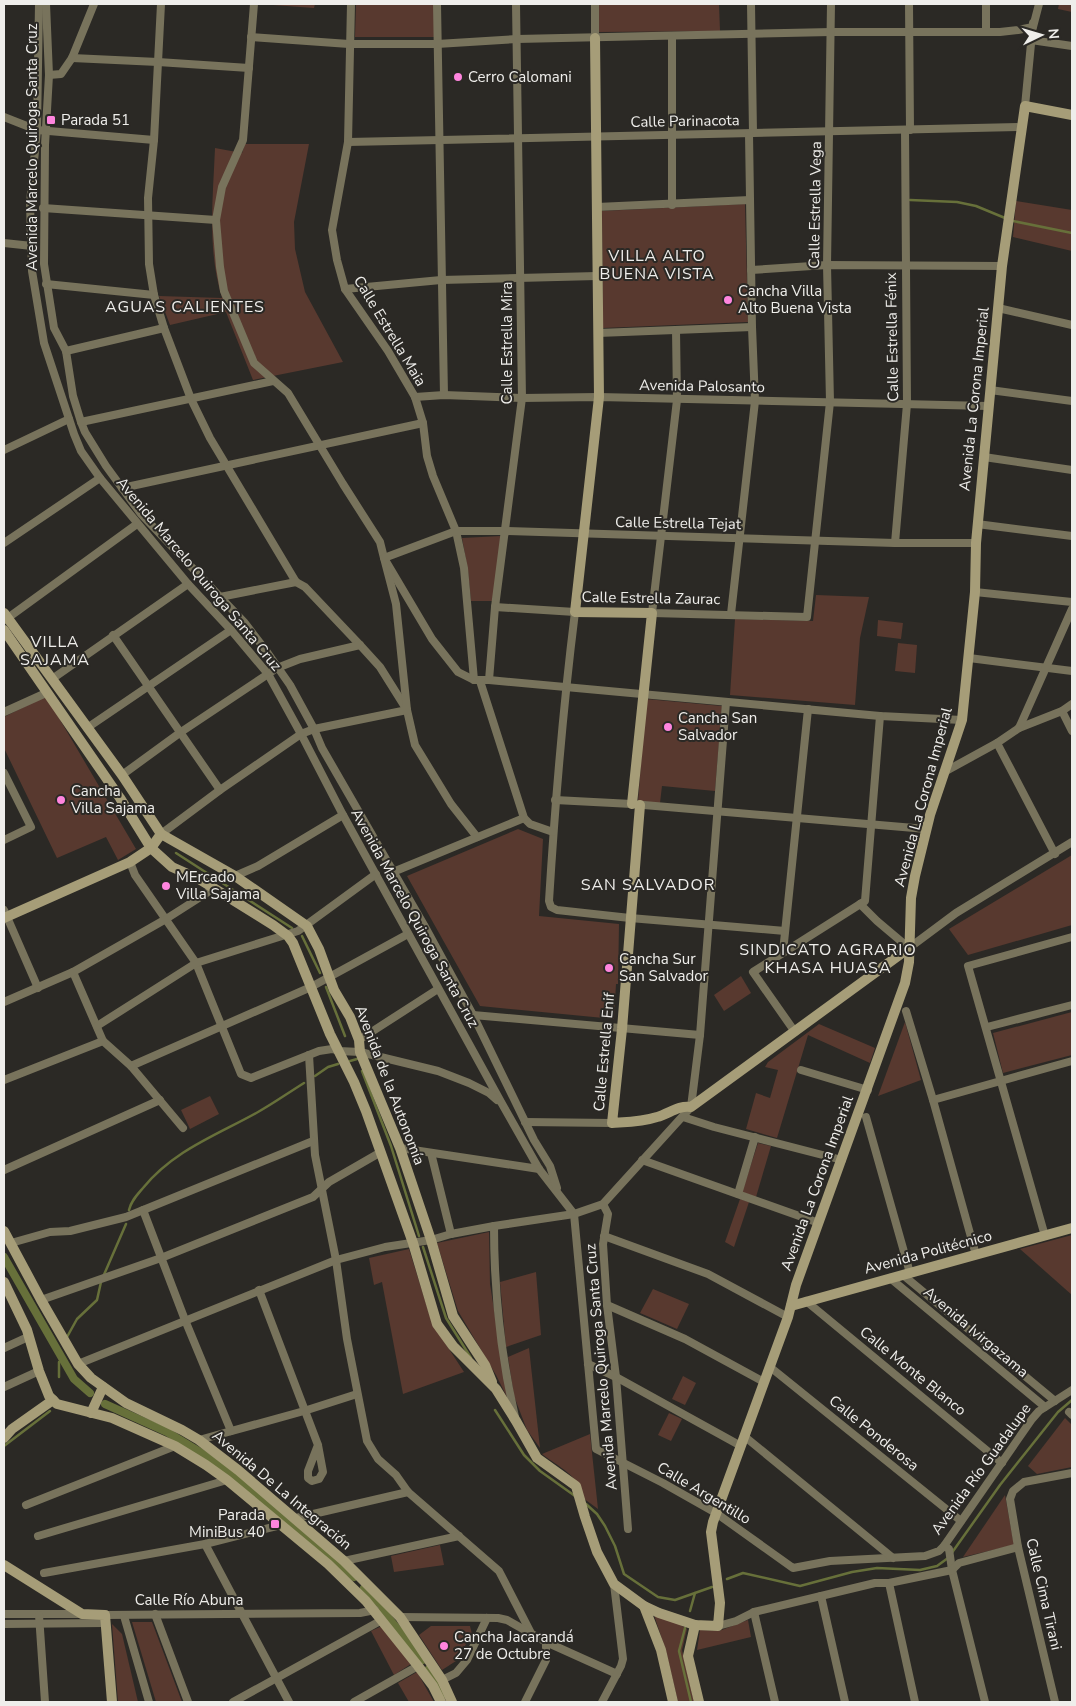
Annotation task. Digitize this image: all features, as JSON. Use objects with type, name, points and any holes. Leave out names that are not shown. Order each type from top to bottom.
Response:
[{"type":"street","name":"Avenida Marcelo Quiroga Santa Cruz","points":[[39,4],[37,130],[30,203],[32,270],[44,343],[81,451],[137,524],[268,674],[343,816],[501,1102],[539,1169],[574,1214],[596,1449]]},
{"type":"street","name":"Avenida Marcelo Quiroga Santa Cruz","points":[[46,4],[49,75],[43,208],[44,264],[54,328],[66,351],[73,396],[85,432],[102,460],[142,514],[244,622],[290,685],[322,748],[394,872],[473,1015],[525,1122],[550,1166],[558,1192]]},
{"type":"street","points":[[49,75],[61,74],[72,58],[94,4]]},
{"type":"street","points":[[161,4],[154,140],[148,198],[149,264],[154,295],[164,328],[191,399],[226,466],[296,582],[305,587],[380,667],[407,710]]},
{"type":"street","points":[[254,4],[243,140],[222,186],[216,220],[224,291],[254,363],[288,393],[380,542],[396,604],[407,710],[415,745],[451,804],[477,837]]},
{"type":"street","name":"Calle Estrella Maia","points":[[351,4],[348,142],[332,230],[337,260],[345,289],[388,351],[414,397],[423,423],[427,456],[433,476],[456,531],[464,568],[466,606],[477,680],[524,818]]},
{"type":"street","points":[[437,4],[444,395]]},
{"type":"street","name":"Calle Estrella Mira","points":[[489,680],[495,607],[522,398],[516,4]]},
{"type":"street","points":[[595,4],[599,397],[565,687],[555,800],[549,901],[551,907],[557,910],[785,931]]},
{"type":"street","points":[[731,614],[755,401],[750,200],[750,4]]},
{"type":"street","name":"Calle Estrella Vega","points":[[807,617],[830,402],[827,265],[831,4]]},
{"type":"street","name":"Calle Estrella Fénix","points":[[895,544],[907,404],[905,266],[908,4]]},
{"type":"street","points":[[986,4],[986,32]]},
{"type":"street","name":"Avenida La Corona Imperial","points":[[718,1626],[720,1603],[711,1532],[716,1513],[788,1317],[796,1285],[868,1090],[905,983],[909,962],[910,898],[926,829],[962,720],[975,592],[977,524],[1002,266],[1025,106],[1034,4]]},
{"type":"street","points":[[251,37],[349,44],[437,44],[517,39],[831,32],[986,32],[1032,27],[1039,4]]},
{"type":"street","points":[[672,36],[672,205]]},
{"type":"street","points":[[1032,40],[1072,46]]},
{"type":"street","points":[[72,58],[249,68]]},
{"type":"street","points":[[1025,106],[1072,114]]},
{"type":"street","points":[[4,117],[37,130],[154,140]]},
{"type":"street","name":"Calle Parinacota","points":[[348,142],[439,142],[1022,127]]},
{"type":"street","points":[[597,207],[750,200]]},
{"type":"street","points":[[43,208],[216,220]]},
{"type":"street","points":[[4,243],[32,246]]},
{"type":"street","points":[[751,270],[827,265],[1002,266]]},
{"type":"street","points":[[345,289],[441,280],[597,276]]},
{"type":"street","points":[[46,284],[154,295]]},
{"type":"street","points":[[998,308],[1072,325]]},
{"type":"street","points":[[598,333],[752,327]]},
{"type":"street","points":[[66,351],[164,328]]},
{"type":"street","points":[[652,613],[677,400],[676,330]]},
{"type":"street","points":[[81,422],[273,381]]},
{"type":"street","points":[[990,390],[1072,401]]},
{"type":"street","name":"Avenida Palosanto","points":[[414,397],[444,395],[522,398],[599,397],[988,406]]},
{"type":"street","points":[[4,450],[69,419]]},
{"type":"street","points":[[122,488],[423,423]]},
{"type":"street","points":[[984,457],[1072,470]]},
{"type":"street","points":[[4,543],[100,478]]},
{"type":"street","points":[[5,617],[137,524]]},
{"type":"street","points":[[977,524],[1072,536]]},
{"type":"street","name":"Calle Estrella Tejat","points":[[384,558],[456,531],[816,540],[895,544],[976,542]]},
{"type":"street","points":[[384,558],[432,639],[458,672],[477,680],[808,708],[880,716],[962,720]]},
{"type":"street","points":[[220,597],[296,582]]},
{"type":"street","points":[[52,679],[188,584]]},
{"type":"street","points":[[975,592],[1072,602]]},
{"type":"street","name":"Calle Estrella Zaurac","points":[[495,607],[575,612],[807,617]]},
{"type":"street","points":[[1019,728],[1072,609]]},
{"type":"street","name":"Calle Estrella Enif","points":[[612,1123],[622,1029],[643,695],[652,613]]},
{"type":"street","name":"Avenida de la Autonomía","points":[[5,617],[122,775],[162,834],[234,876],[307,926],[320,949],[334,990],[350,1017],[359,1040],[360,1052],[400,1148],[431,1240],[453,1316],[485,1365],[496,1389]]},
{"type":"street","name":"Avenida de la Autonomía","points":[[4,630],[120,798],[151,848],[172,867],[199,879],[273,925],[288,936],[293,943],[364,1104],[413,1243],[437,1324],[453,1346],[496,1389]]},
{"type":"street","points":[[87,728],[231,630]]},
{"type":"street","points":[[113,635],[220,790]]},
{"type":"street","points":[[122,775],[181,732],[277,668],[300,659],[360,645]]},
{"type":"street","points":[[969,658],[1072,671]]},
{"type":"street","points":[[4,712],[46,693]]},
{"type":"street","points":[[691,1107],[700,1035],[726,702]]},
{"type":"street","points":[[946,771],[1019,728],[1062,711],[1072,704]]},
{"type":"street","points":[[783,952],[808,708]]},
{"type":"street","points":[[38,988],[5,915],[130,862],[151,848],[162,834],[220,790],[301,734],[314,729],[407,710]]},
{"type":"street","points":[[1062,711],[1072,730]]},
{"type":"street","points":[[794,1032],[753,972],[865,900],[880,716]]},
{"type":"street","points":[[996,743],[1055,854]]},
{"type":"street","points":[[4,773],[31,827],[4,840]]},
{"type":"street","points":[[555,800],[926,829]]},
{"type":"street","points":[[234,876],[258,866],[343,816]]},
{"type":"street","points":[[394,872],[524,818],[530,824],[553,832]]},
{"type":"street","points":[[78,1364],[336,1260],[385,1247],[431,1240],[451,1234],[574,1214],[603,1204],[691,1107],[956,913],[1072,842]]},
{"type":"street","points":[[130,862],[135,876],[196,963],[241,1074],[251,1078],[326,1049],[360,1052],[438,1071],[469,1083],[501,1102]]},
{"type":"street","points":[[97,1026],[196,963],[298,932],[376,874]]},
{"type":"street","points":[[4,1002],[73,972],[166,919],[214,888]]},
{"type":"street","points":[[860,904],[909,948]]},
{"type":"street","points":[[130,1066],[330,978],[408,934]]},
{"type":"street","points":[[1044,1236],[987,1027],[968,966],[1072,937]]},
{"type":"street","points":[[73,972],[103,1041],[130,1066],[183,1128]]},
{"type":"street","points":[[359,1040],[438,989]]},
{"type":"street","points":[[987,1027],[1072,1005]]},
{"type":"street","points":[[906,1010],[976,1255]]},
{"type":"street","points":[[473,1015],[700,1035]]},
{"type":"street","points":[[4,1079],[103,1041]]},
{"type":"street","points":[[309,1055],[313,1141],[336,1260],[347,1340],[357,1394],[364,1429],[370,1446],[378,1459],[396,1475],[408,1492],[499,1570],[531,1633]]},
{"type":"street","points":[[933,1100],[1072,1064]]},
{"type":"street","points":[[801,1070],[868,1090]]},
{"type":"street","points":[[4,1170],[160,1100]]},
{"type":"street","points":[[525,1122],[636,1122],[658,1117],[678,1108],[691,1107]]},
{"type":"street","points":[[683,1117],[842,1160]]},
{"type":"street","points":[[866,1117],[906,1274]]},
{"type":"street","points":[[738,1194],[755,1138]]},
{"type":"street","points":[[11,1243],[50,1232],[70,1231],[126,1217],[313,1141]]},
{"type":"street","points":[[400,1148],[539,1169]]},
{"type":"street","points":[[41,1300],[161,1258],[313,1197],[329,1182],[381,1152]]},
{"type":"street","points":[[431,1153],[451,1234]]},
{"type":"street","points":[[642,1160],[819,1223]]},
{"type":"street","name":"Avenida Marcelo Quiroga Santa Cruz","points":[[603,1204],[608,1214],[603,1244],[628,1529]]},
{"type":"street","points":[[142,1210],[231,1431]]},
{"type":"street","points":[[494,1226],[494,1270],[506,1378],[516,1421]]},
{"type":"street","name":"Avenida Politécnico","points":[[791,1306],[1072,1228]]},
{"type":"street","name":"Avenida De La Integración","points":[[4,1231],[78,1364],[91,1378],[126,1403],[199,1440],[296,1518],[344,1561],[400,1616],[442,1680],[452,1702]]},
{"type":"street","points":[[604,1236],[708,1274],[788,1317]]},
{"type":"street","name":"Avenida Ivirgazama","points":[[906,1274],[1055,1401]]},
{"type":"street","name":"Avenida Ivirgazama","points":[[890,1278],[1045,1407]]},
{"type":"street","points":[[4,1282],[27,1330],[39,1371],[49,1396],[53,1400],[12,1429],[4,1438]]},
{"type":"street","points":[[259,1290],[318,1445]]},
{"type":"street","name":"Calle Monte Blanco","points":[[806,1302],[1002,1463]]},
{"type":"street","points":[[607,1305],[685,1339],[764,1382]]},
{"type":"street","points":[[4,1348],[28,1337]]},
{"type":"street","points":[[588,1364],[743,1441],[893,1558]]},
{"type":"street","name":"Calle Ponderosa","points":[[770,1367],[961,1521]]},
{"type":"street","points":[[4,1387],[39,1371]]},
{"type":"street","points":[[91,1413],[103,1387]]},
{"type":"street","points":[[496,1389],[537,1458],[576,1486],[597,1552],[614,1584],[644,1606],[696,1625],[718,1626],[736,1621],[754,1612],[875,1583],[889,1584],[952,1570],[959,1563],[1018,1547]]},
{"type":"street","name":"Avenida Río Guadalupe","points":[[793,1568],[830,1561],[925,1556],[947,1548],[961,1521],[1032,1419],[1045,1407],[1072,1390]]},
{"type":"street","points":[[199,1440],[304,1411],[357,1394]]},
{"type":"street","name":"Avenida De La Integración","points":[[53,1400],[63,1406],[112,1418],[175,1446],[226,1480],[328,1564],[375,1610],[418,1666],[441,1702]]},
{"type":"street","points":[[26,1504],[175,1446]]},
{"type":"street","name":"Calle Argentillo","points":[[596,1449],[622,1461],[716,1513],[793,1568]]},
{"type":"street","name":"Calle Cima Tirani","points":[[1055,1702],[1018,1547],[1010,1499],[1013,1491],[1024,1482],[1072,1473]]},
{"type":"street","points":[[38,1536],[226,1480]]},
{"type":"street","points":[[296,1518],[408,1492]]},
{"type":"street","points":[[44,1574],[205,1544],[281,1525]]},
{"type":"street","points":[[344,1561],[459,1536]]},
{"type":"street","points":[[205,1544],[289,1702]]},
{"type":"street","points":[[947,1548],[985,1702]]},
{"type":"street","points":[[4,1565],[82,1614]]},
{"type":"street","points":[[602,1702],[621,1666],[623,1654],[613,1592],[614,1584]]},
{"type":"street","points":[[889,1584],[915,1702]]},
{"type":"street","points":[[821,1596],[845,1702]]},
{"type":"street","points":[[644,1606],[661,1650],[673,1702]]},
{"type":"street","name":"Calle Río Abuna","points":[[4,1614],[82,1614],[105,1619],[156,1614],[360,1613],[375,1610]]},
{"type":"street","points":[[754,1612],[775,1702]]},
{"type":"street","points":[[39,1614],[45,1702]]},
{"type":"street","points":[[156,1614],[188,1702]]},
{"type":"street","points":[[124,1616],[148,1702]]},
{"type":"street","points":[[400,1616],[507,1620],[546,1642],[617,1674]]},
{"type":"street","points":[[442,1680],[456,1673],[467,1660],[487,1618]]},
{"type":"street","points":[[4,1624],[105,1619],[112,1702]]},
{"type":"street","points":[[233,1702],[382,1620]]},
{"type":"street","points":[[696,1625],[688,1656],[699,1702]]},
{"type":"street","points":[[525,1702],[546,1660],[546,1642]]},
{"type":"street","points":[[354,1702],[418,1666]]},
{"type":"shaded area","points":[[259,4],[315,4],[314,8]]},
{"type":"shaded area","points":[[356,4],[434,4],[434,37],[355,37]]},
{"type":"shaded area","points":[[599,4],[719,4],[720,31],[599,32]]},
{"type":"shaded area","points":[[1059,4],[1072,4],[1072,12],[1058,9]]},
{"type":"shaded area","points":[[245,144],[309,144],[294,222],[295,249],[305,292],[343,362],[253,380],[226,312],[170,325],[159,296],[222,298],[214,261],[212,223],[215,148],[242,153]]},
{"type":"shaded area","points":[[1016,201],[1072,210],[1072,251],[1013,237]]},
{"type":"shaded area","points":[[745,204],[748,322],[603,328],[602,211]]},
{"type":"shaded area","points":[[501,536],[493,601],[471,601],[462,538]]},
{"type":"shaded area","points":[[816,595],[869,597],[860,638],[855,705],[730,695],[735,619],[813,621]]},
{"type":"shaded area","points":[[878,620],[903,623],[901,639],[877,636]]},
{"type":"shaded area","points":[[898,643],[917,645],[915,673],[895,671]]},
{"type":"shaded area","points":[[46,696],[136,849],[118,860],[106,837],[57,858],[4,748],[4,717]]},
{"type":"shaded area","points":[[646,699],[722,706],[715,791],[662,786],[660,803],[638,801]]},
{"type":"shaded area","points":[[518,829],[543,839],[539,916],[619,924],[618,984],[616,984],[614,1019],[480,1006],[407,876]]},
{"type":"shaded area","points":[[1072,855],[1072,925],[968,955],[949,929]]},
{"type":"shaded area","points":[[741,976],[751,993],[724,1011],[714,995]]},
{"type":"shaded area","points":[[1072,1012],[1072,1055],[1003,1073],[993,1033]]},
{"type":"shaded area","points":[[905,1022],[921,1080],[878,1096]]},
{"type":"shaded area","points":[[819,1024],[875,1048],[870,1063],[808,1035],[777,1138],[746,1129],[756,1093],[770,1098],[778,1070],[765,1067],[768,1062]]},
{"type":"shaded area","points":[[210,1096],[219,1114],[190,1129],[181,1110]]},
{"type":"shaded area","points":[[758,1143],[771,1146],[756,1197],[742,1192]]},
{"type":"shaded area","points":[[740,1199],[749,1202],[734,1247],[725,1242]]},
{"type":"shaded area","points":[[489,1232],[490,1284],[508,1399],[458,1311],[437,1243]]},
{"type":"shaded area","points":[[1072,1235],[1072,1295],[1020,1249]]},
{"type":"shaded area","points":[[409,1249],[432,1323],[464,1372],[403,1394],[382,1282],[374,1285],[369,1258]]},
{"type":"shaded area","points":[[536,1272],[541,1335],[506,1347],[500,1282]]},
{"type":"shaded area","points":[[653,1289],[689,1304],[677,1329],[640,1313]]},
{"type":"shaded area","points":[[529,1348],[540,1448],[527,1430],[514,1396],[508,1357]]},
{"type":"shaded area","points":[[683,1376],[696,1383],[685,1405],[672,1399]]},
{"type":"shaded area","points":[[669,1413],[682,1419],[671,1441],[658,1435]]},
{"type":"shaded area","points":[[1065,1418],[1072,1425],[1072,1467],[1037,1474],[1028,1466]]},
{"type":"shaded area","points":[[590,1434],[598,1509],[583,1498],[582,1491],[574,1478],[542,1454]]},
{"type":"shaded area","points":[[1005,1495],[1014,1545],[963,1557]]},
{"type":"shaded area","points":[[440,1545],[444,1565],[394,1572],[391,1556]]},
{"type":"shaded area","points":[[654,1615],[677,1623],[687,1629],[682,1650],[694,1702],[678,1702],[666,1651]]},
{"type":"shaded area","points":[[748,1620],[751,1637],[697,1650],[700,1630],[719,1631]]},
{"type":"shaded area","points":[[132,1622],[152,1622],[182,1702],[156,1702]]},
{"type":"shaded area","points":[[112,1624],[122,1634],[138,1702],[118,1702]]},
{"type":"shaded area","points":[[382,1626],[411,1664],[394,1675],[371,1631]]},
{"type":"shaded area","points":[[431,1626],[470,1626],[472,1634],[456,1661],[442,1670],[419,1635]]},
{"type":"shaded area","points":[[417,1672],[434,1702],[409,1702],[398,1683]]},
{"type":"waterway","points":[[910,200],[957,202],[976,206],[1005,218]]},
{"type":"waterway","points":[[1013,221],[1072,233]]},
{"type":"waterway","points":[[176,853],[292,928]]},
{"type":"waterway","points":[[302,936],[320,973]]},
{"type":"waterway","points":[[326,987],[345,1036]]},
{"type":"waterway","points":[[350,1061],[357,1059]]},
{"type":"waterway","points":[[315,1076],[328,1067],[338,1064]]},
{"type":"waterway","points":[[362,1071],[391,1146],[419,1236]]},
{"type":"waterway","points":[[129,1210],[139,1193],[168,1163],[197,1144],[258,1112],[304,1083]]},
{"type":"waterway","points":[[103,1277],[126,1224]]},
{"type":"waterway","points":[[423,1247],[446,1318],[471,1358]]},
{"type":"waterway","points":[[4,1257],[74,1379],[90,1393]]},
{"type":"waterway","points":[[67,1337],[77,1319],[97,1300],[101,1282]]},
{"type":"waterway","points":[[59,1362],[59,1377]]},
{"type":"waterway","points":[[951,1554],[1000,1485],[1058,1412],[1072,1400]]},
{"type":"waterway","points":[[105,1404],[167,1432],[200,1452],[239,1480],[354,1577]]},
{"type":"waterway","points":[[495,1410],[524,1455],[540,1471],[575,1496]]},
{"type":"waterway","points":[[4,1446],[50,1411]]},
{"type":"waterway","points":[[586,1504],[597,1514],[605,1526],[615,1546],[624,1574],[658,1597],[675,1600],[712,1587]]},
{"type":"waterway","points":[[727,1579],[743,1573],[800,1586],[852,1572],[877,1568],[920,1570],[937,1566],[948,1558]]},
{"type":"waterway","points":[[364,1588],[423,1660]]},
{"type":"waterway","points":[[690,1611],[695,1593]]},
{"type":"waterway","points":[[685,1628],[679,1651],[691,1702]]},
{"type":"waterway","points":[[429,1669],[444,1694]]},
{"type":"place","name":"Cerro Calomani","points":[[458,77]]},
{"type":"place","name":"Parada 51","points":[[51,120]]},
{"type":"place","name":"Cancha Villa Alto Buena Vista","points":[[728,300]]},
{"type":"place","name":"Cancha San Salvador","points":[[668,727]]},
{"type":"place","name":"Cancha Villa Sajama","points":[[61,800]]},
{"type":"place","name":"MErcado Villa Sajama","points":[[166,886]]},
{"type":"place","name":"Cancha Sur San Salvador","points":[[609,968]]},
{"type":"place","name":"Parada MiniBus 40","points":[[275,1524]]},
{"type":"place","name":"Cancha Jacarandá 27 de Octubre","points":[[444,1646]]},
{"type":"district","name":"VILLA ALTO BUENA VISTA","points":[[657,265]]},
{"type":"district","name":"AGUAS CALIENTES","points":[[185,307]]},
{"type":"district","name":"VILLA SAJAMA","points":[[55,651]]},
{"type":"district","name":"SAN SALVADOR","points":[[648,885]]},
{"type":"district","name":"SINDICATO AGRARIO KHASA HUASA","points":[[828,959]]}]
